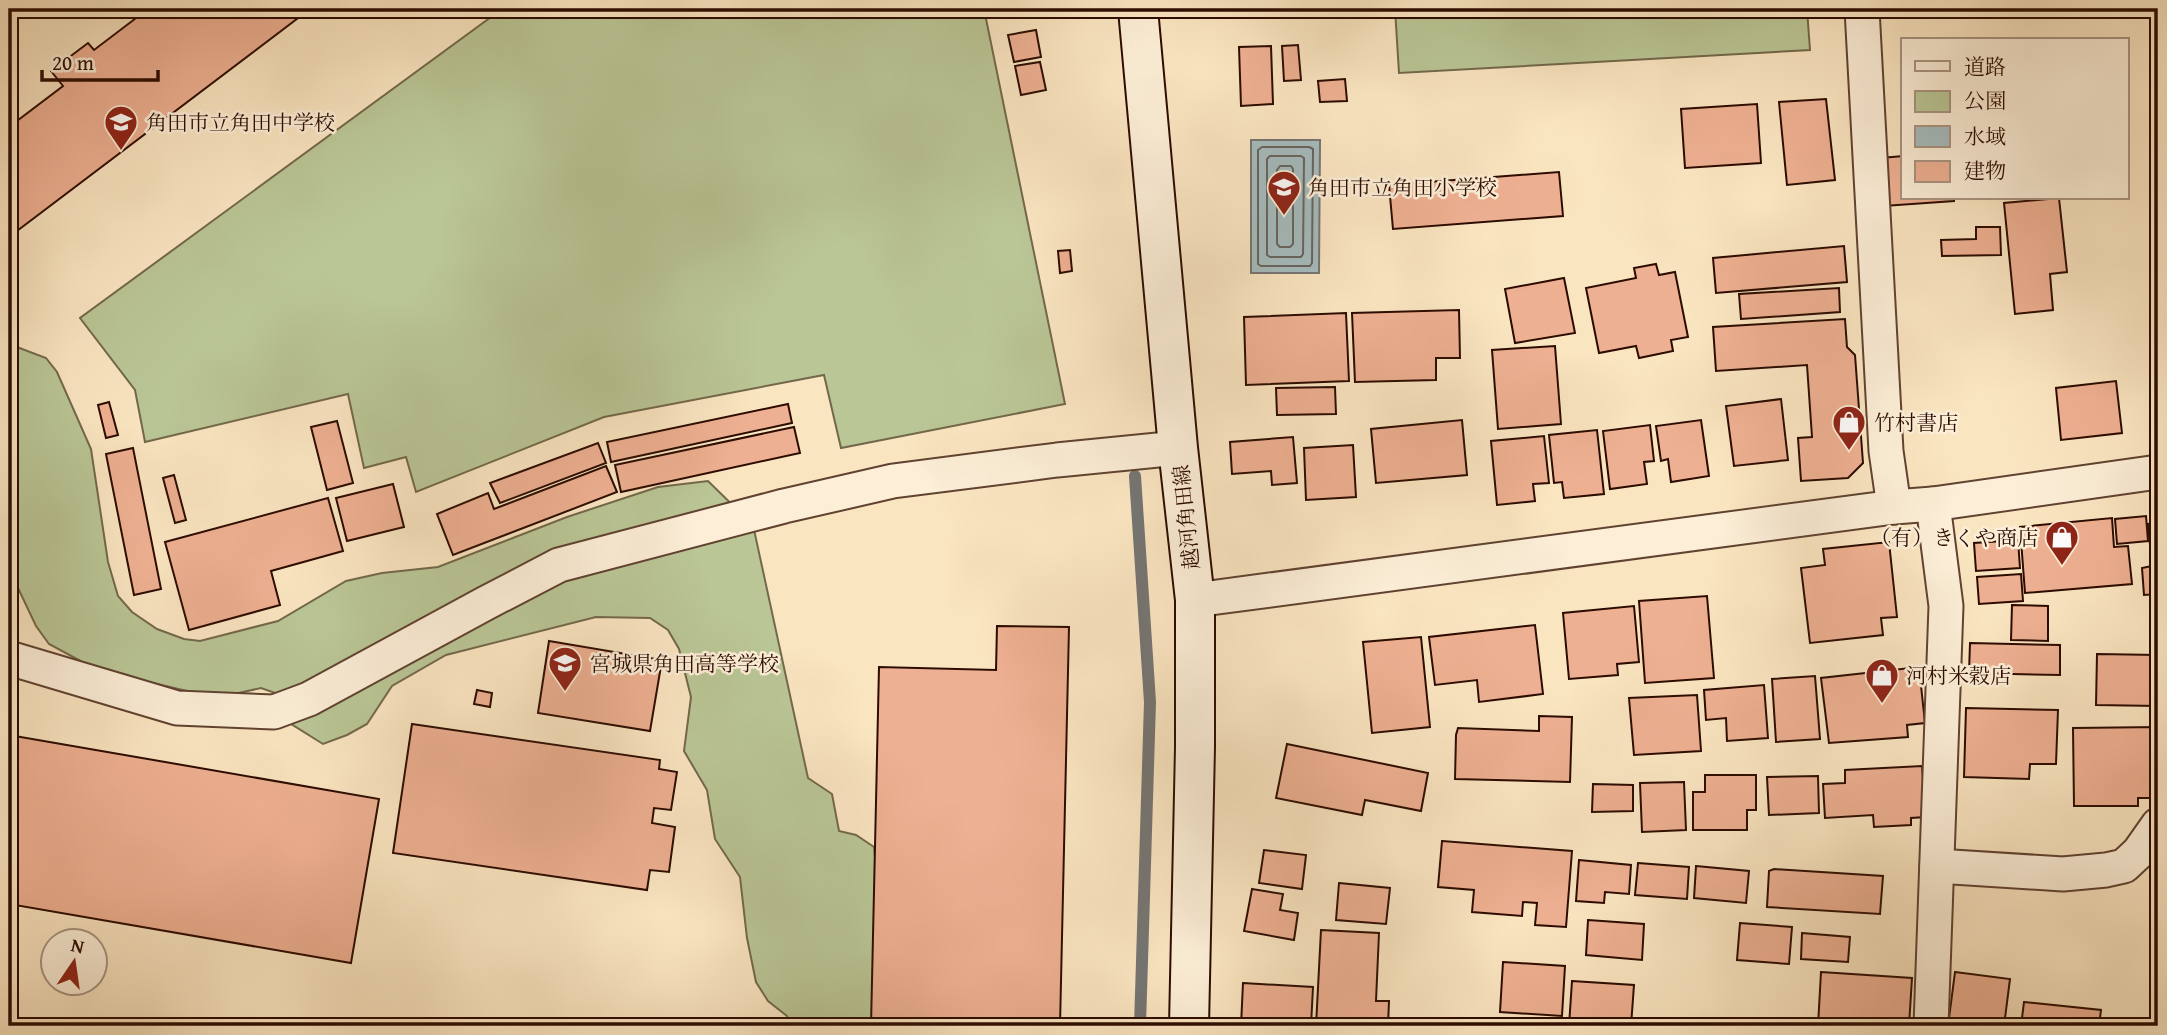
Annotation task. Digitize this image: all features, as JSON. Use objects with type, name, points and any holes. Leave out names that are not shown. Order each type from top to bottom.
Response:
[{"type":"main road","name":"越河角田線","points":[[1138,9],[1178,448],[1195,600],[1189,1026]]},
{"type":"street","points":[[1862,9],[1885,437],[1894,507]]},
{"type":"street","points":[[9,658],[177,708],[274,712],[309,699],[559,565],[771,509],[893,481],[1178,448]]},
{"type":"street","points":[[1195,600],[1894,507],[1933,505],[2158,472]]},
{"type":"street","points":[[1931,1026],[1946,606],[1933,505]]},
{"type":"street","points":[[1937,866],[2063,874],[2106,870],[2124,866],[2140,852],[2158,825]]},
{"type":"green space","points":[[502,9],[984,9],[1065,404],[841,448],[824,375],[604,417],[416,492],[406,457],[364,468],[348,394],[145,442],[135,390],[80,318]]},
{"type":"green space","points":[[1395,9],[1807,9],[1810,50],[1399,73]]},
{"type":"green space","points":[[9,344],[46,358],[57,372],[91,449],[108,562],[118,596],[132,612],[157,629],[184,639],[200,641],[278,621],[346,581],[382,573],[438,567],[567,517],[658,487],[708,481],[753,525],[808,778],[832,794],[839,831],[856,835],[874,847],[880,1002],[876,1026],[790,1026],[787,1016],[768,1001],[756,982],[747,938],[740,877],[715,839],[707,790],[684,751],[691,697],[679,649],[668,630],[650,618],[596,617],[446,655],[392,686],[367,724],[323,744],[288,722],[281,695],[261,688],[225,696],[209,696],[86,664],[49,644],[36,626],[9,569]]},
{"type":"water","points":[[1251,140],[1320,140],[1319,273],[1251,273]]},
{"type":"building","points":[[148,9],[310,9],[9,237],[9,127],[63,86],[51,71],[88,43],[94,50]]},
{"type":"building","points":[[1036,30],[1041,57],[1014,62],[1008,35]]},
{"type":"building","points":[[1298,45],[1301,80],[1284,81],[1282,46]]},
{"type":"building","points":[[1271,46],[1273,104],[1241,106],[1239,47]]},
{"type":"building","points":[[1040,62],[1046,90],[1021,95],[1015,66]]},
{"type":"building","points":[[1345,79],[1347,101],[1320,102],[1318,81]]},
{"type":"building","points":[[1826,99],[1835,180],[1787,185],[1779,102]]},
{"type":"building","points":[[1757,104],[1761,163],[1685,168],[1681,109]]},
{"type":"building","points":[[1901,156],[1901,200],[1954,201],[1884,206],[1881,158]]},
{"type":"building","points":[[1559,172],[1563,216],[1393,229],[1389,185]]},
{"type":"building","points":[[2059,200],[2067,272],[2050,274],[2053,310],[2015,314],[2004,203]]},
{"type":"building","points":[[1976,227],[2000,227],[2001,255],[1942,256],[1941,240],[1976,239]]},
{"type":"building","points":[[1844,246],[1847,282],[1716,293],[1713,258]]},
{"type":"building","points":[[1070,250],[1072,271],[1060,273],[1058,251]]},
{"type":"building","points":[[1656,264],[1659,275],[1675,272],[1688,337],[1671,340],[1673,351],[1639,358],[1636,346],[1599,353],[1586,288],[1636,278],[1634,268]]},
{"type":"building","points":[[1564,278],[1575,333],[1515,343],[1505,289]]},
{"type":"building","points":[[1839,288],[1840,312],[1741,319],[1739,294]]},
{"type":"building","points":[[1459,310],[1460,358],[1436,358],[1436,380],[1355,382],[1352,313]]},
{"type":"building","points":[[1346,313],[1349,381],[1246,385],[1244,317]]},
{"type":"building","points":[[1845,319],[1847,347],[1855,355],[1863,463],[1848,478],[1801,481],[1798,438],[1812,437],[1807,365],[1716,371],[1713,327]]},
{"type":"building","points":[[1555,346],[1561,424],[1498,429],[1492,350]]},
{"type":"building","points":[[2116,381],[2122,433],[2061,440],[2056,388]]},
{"type":"building","points":[[1335,387],[1336,414],[1277,415],[1276,388]]},
{"type":"building","points":[[1781,399],[1788,460],[1734,466],[1726,406]]},
{"type":"building","points":[[109,402],[118,435],[106,438],[98,405]]},
{"type":"building","points":[[788,404],[792,423],[611,462],[607,442]]},
{"type":"building","points":[[1462,420],[1467,475],[1376,483],[1371,429]]},
{"type":"building","points":[[1701,420],[1709,476],[1671,482],[1668,459],[1661,461],[1656,426]]},
{"type":"building","points":[[337,421],[353,483],[327,490],[311,427]]},
{"type":"building","points":[[1650,425],[1654,461],[1644,462],[1647,484],[1610,489],[1603,431]]},
{"type":"building","points":[[794,427],[800,453],[621,492],[615,465]]},
{"type":"building","points":[[1597,430],[1604,494],[1564,498],[1562,482],[1554,483],[1549,435]]},
{"type":"building","points":[[1544,436],[1549,483],[1533,484],[1535,501],[1497,505],[1491,441]]},
{"type":"building","points":[[1293,437],[1297,483],[1272,485],[1271,471],[1232,474],[1230,442]]},
{"type":"building","points":[[598,443],[606,463],[500,503],[490,483]]},
{"type":"building","points":[[1353,445],[1356,497],[1306,500],[1304,448]]},
{"type":"building","points":[[133,448],[161,589],[134,595],[106,454]]},
{"type":"building","points":[[606,466],[617,492],[453,555],[437,514],[488,493],[494,509]]},
{"type":"building","points":[[174,475],[186,520],[175,523],[163,478]]},
{"type":"building","points":[[393,484],[404,527],[347,541],[336,498]]},
{"type":"building","points":[[328,498],[343,551],[271,571],[280,605],[189,630],[165,542]]},
{"type":"building","points":[[2146,516],[2148,541],[2117,544],[2115,519]]},
{"type":"building","points":[[2112,518],[2114,547],[2128,546],[2132,584],[2025,593],[2020,527]]},
{"type":"building","points":[[2158,523],[2158,594],[2144,595],[2142,568],[2152,566],[2148,524]]},
{"type":"building","points":[[2018,540],[2020,568],[1976,571],[1974,543]]},
{"type":"building","points":[[1889,542],[1897,617],[1881,618],[1883,635],[1810,643],[1801,568],[1825,565],[1823,549]]},
{"type":"building","points":[[2021,574],[2023,601],[1979,604],[1977,577]]},
{"type":"building","points":[[1707,596],[1714,678],[1645,683],[1639,601]]},
{"type":"building","points":[[2012,605],[2048,606],[2048,641],[2011,640]]},
{"type":"building","points":[[1634,606],[1639,662],[1617,664],[1618,675],[1569,679],[1563,613]]},
{"type":"building","points":[[1535,625],[1543,694],[1479,702],[1477,680],[1435,685],[1429,637]]},
{"type":"building","points":[[997,626],[1069,627],[1060,1026],[871,1026],[879,667],[996,670]]},
{"type":"building","points":[[1421,637],[1430,727],[1372,733],[1363,642]]},
{"type":"building","points":[[549,641],[662,660],[650,731],[538,713]]},
{"type":"building","points":[[1970,643],[2060,645],[2060,675],[1969,673]]},
{"type":"building","points":[[2097,654],[2158,655],[2158,706],[2096,705]]},
{"type":"building","points":[[1919,667],[1925,723],[1907,725],[1908,737],[1829,743],[1821,678]]},
{"type":"building","points":[[1815,676],[1820,739],[1776,742],[1772,679]]},
{"type":"building","points":[[1764,685],[1768,738],[1727,741],[1726,718],[1706,720],[1704,690]]},
{"type":"building","points":[[477,690],[492,693],[490,707],[474,704]]},
{"type":"building","points":[[1697,695],[1701,751],[1634,755],[1629,698]]},
{"type":"building","points":[[1966,708],[2058,710],[2056,764],[2030,764],[2029,779],[1964,777]]},
{"type":"building","points":[[1539,716],[1572,717],[1570,782],[1455,779],[1458,728],[1539,731]]},
{"type":"building","points":[[412,724],[660,760],[659,769],[677,772],[671,810],[654,808],[652,823],[675,827],[669,872],[650,870],[647,890],[393,853]]},
{"type":"building","points":[[2158,727],[2158,798],[2138,798],[2138,806],[2074,806],[2073,728]]},
{"type":"building","points":[[9,735],[379,799],[351,963],[9,904]]},
{"type":"building","points":[[1287,744],[1428,773],[1421,811],[1365,800],[1362,815],[1276,798]]},
{"type":"building","points":[[1922,766],[1926,817],[1911,818],[1911,825],[1874,827],[1873,815],[1825,818],[1823,784],[1845,783],[1845,770]]},
{"type":"building","points":[[1705,775],[1756,775],[1756,810],[1747,810],[1747,830],[1693,830],[1693,792],[1705,792]]},
{"type":"building","points":[[1818,776],[1819,813],[1769,815],[1767,777]]},
{"type":"building","points":[[1684,782],[1686,830],[1642,832],[1640,783]]},
{"type":"building","points":[[1593,784],[1633,785],[1633,811],[1592,812]]},
{"type":"building","points":[[1442,841],[1572,851],[1566,927],[1535,925],[1537,903],[1523,902],[1522,916],[1472,912],[1474,890],[1438,887]]},
{"type":"building","points":[[1264,850],[1306,855],[1302,889],[1259,883]]},
{"type":"building","points":[[1579,860],[1631,865],[1629,894],[1605,892],[1604,903],[1576,901]]},
{"type":"building","points":[[1638,863],[1689,867],[1687,899],[1635,895]]},
{"type":"building","points":[[1696,866],[1749,871],[1746,903],[1694,898]]},
{"type":"building","points":[[1774,869],[1883,876],[1880,914],[1767,907],[1769,871]]},
{"type":"building","points":[[1339,883],[1390,888],[1386,924],[1336,920]]},
{"type":"building","points":[[1252,889],[1283,894],[1280,910],[1298,913],[1294,940],[1244,931]]},
{"type":"building","points":[[1588,920],[1644,924],[1642,960],[1586,955]]},
{"type":"building","points":[[1740,923],[1792,927],[1789,964],[1737,960]]},
{"type":"building","points":[[1321,930],[1379,933],[1376,1001],[1389,1001],[1388,1026],[1316,1026]]},
{"type":"building","points":[[1802,933],[1850,937],[1848,962],[1801,959]]},
{"type":"building","points":[[1503,962],[1565,966],[1562,1016],[1500,1012]]},
{"type":"building","points":[[1821,972],[1912,978],[1909,1026],[1818,1026]]},
{"type":"building","points":[[1955,972],[2010,979],[2004,1026],[1948,1026]]},
{"type":"building","points":[[2156,980],[2158,1026],[2153,1026]]},
{"type":"building","points":[[1572,981],[1634,985],[1631,1026],[1569,1026]]},
{"type":"building","points":[[1243,983],[1313,987],[1311,1026],[1241,1026]]},
{"type":"building","points":[[2024,1002],[2101,1010],[2099,1026],[2021,1026]]},
{"type":"waterway","points":[[1135,476],[1150,702],[1140,1026]]},
{"type":"place","name":"角田市立角田中学校","points":[[121,152]]},
{"type":"place","name":"角田市立角田小学校","points":[[1284,217]]},
{"type":"place","name":"竹村書店","points":[[1849,452]]},
{"type":"place","name":"（有）きくや商店","points":[[2062,567]]},
{"type":"place","name":"宮城県角田高等学校","points":[[565,693]]},
{"type":"place","name":"河村米穀店","points":[[1882,705]]}]
